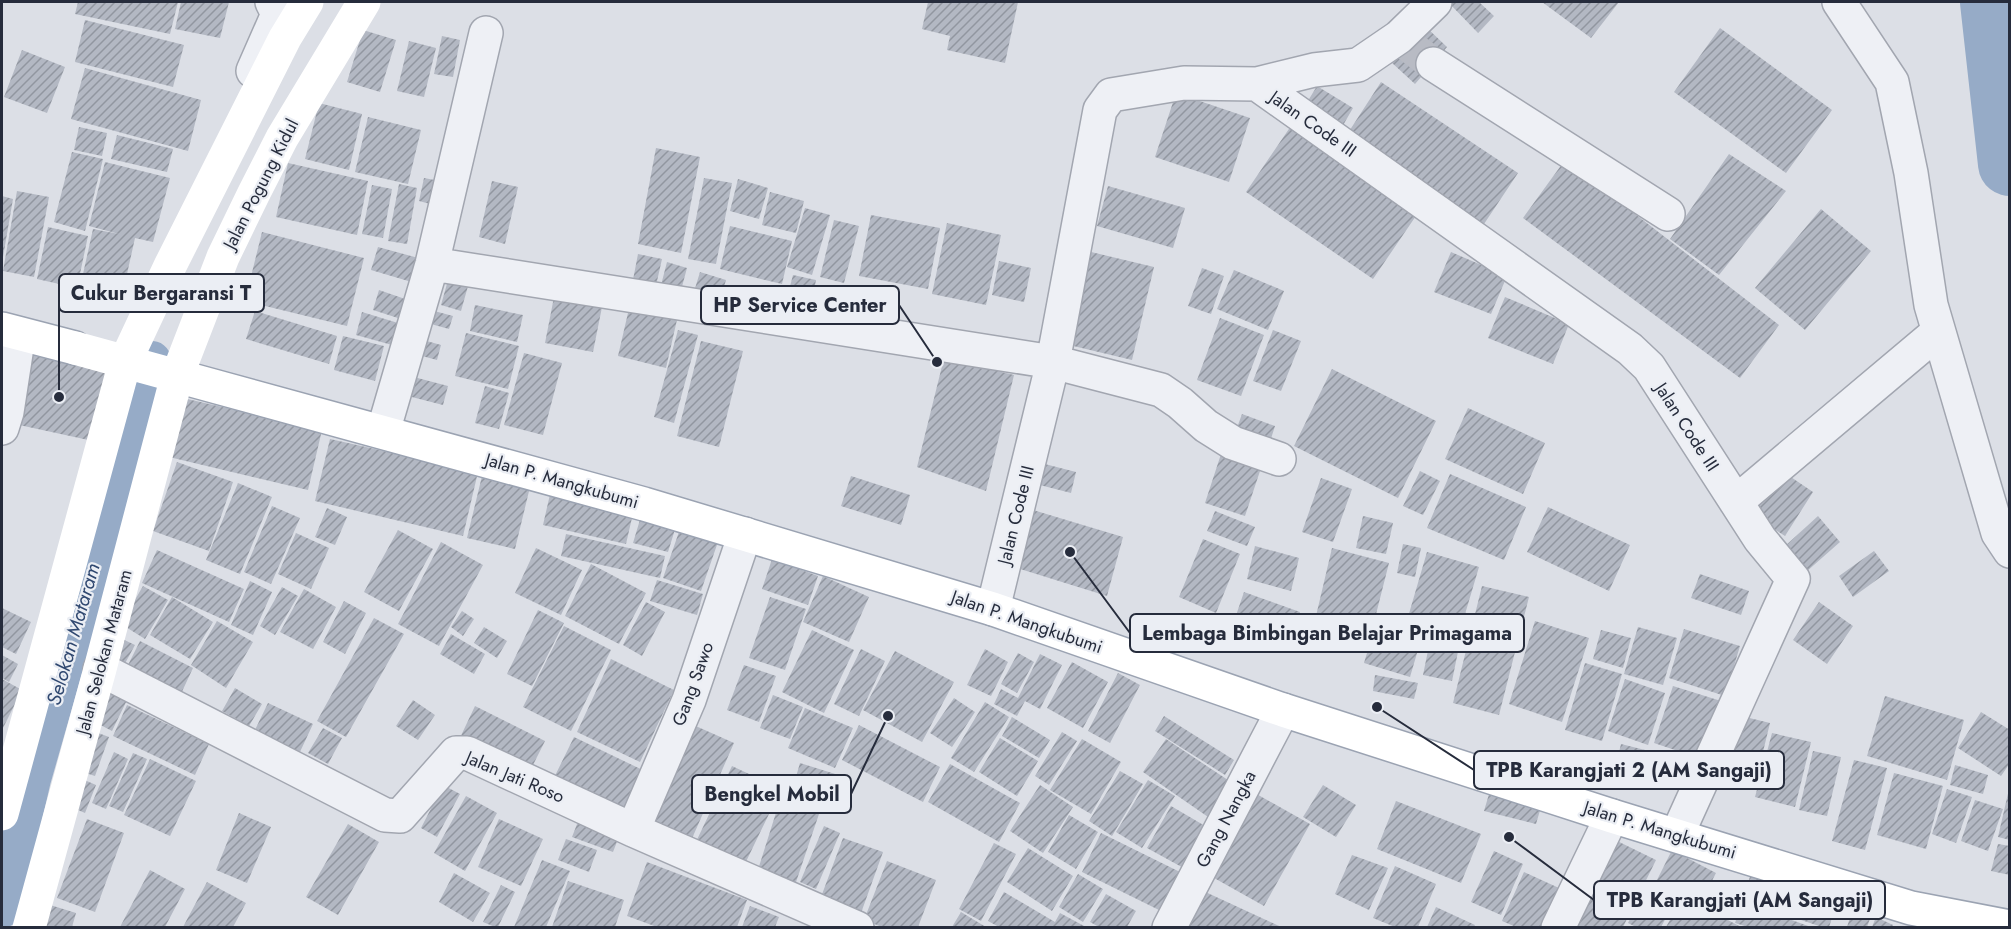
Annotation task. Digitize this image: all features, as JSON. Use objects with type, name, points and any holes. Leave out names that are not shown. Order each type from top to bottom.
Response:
[{"type":"main road","points":[[2,814],[152,369],[170,266],[285,38],[307,2]]},
{"type":"main road","name":"Jalan Pogung Kidul","points":[[152,369],[223,257],[282,138],[364,2]]},
{"type":"main road","name":"Jalan P. Mangkubumi","points":[[10,331],[383,432],[745,534],[993,609],[1283,710],[1677,835],[1906,918],[2010,927]]},
{"type":"main road","name":"Jalan Selokan Mataram","points":[[28,927],[100,669],[152,369]]},
{"type":"street","points":[[170,266],[278,14],[272,2]]},
{"type":"street","points":[[1257,84],[1314,70],[1358,65],[1413,48],[1435,2]]},
{"type":"street","points":[[1839,2],[1892,82],[1911,173],[1931,305],[1998,533],[2010,551]]},
{"type":"street","points":[[383,432],[432,264],[486,33]]},
{"type":"street","points":[[1413,48],[1668,214]]},
{"type":"street","name":"Jalan Code III","points":[[993,609],[1053,362],[1100,110],[1111,95],[1184,83],[1257,84],[1630,349],[1649,367],[1760,539],[1793,579],[1677,835]]},
{"type":"street","points":[[432,264],[1053,362],[1161,390],[1206,426],[1233,443],[1279,459]]},
{"type":"street","points":[[2,428],[7,412],[10,331]]},
{"type":"street","points":[[1736,502],[1938,332]]},
{"type":"street","name":"Gang Sawo","points":[[633,830],[689,700],[745,534]]},
{"type":"street","name":"Jalan Jati Roso","points":[[100,669],[385,815],[400,816],[456,753],[461,753],[857,927]]},
{"type":"street","name":"Gang Nangka","points":[[1169,927],[1283,710]]},
{"type":"street","points":[[1558,927],[1612,816]]},
{"type":"building","points":[[78,2],[178,2],[170,34],[75,14]]},
{"type":"building","points":[[181,2],[229,2],[220,38],[175,29]]},
{"type":"building","points":[[928,2],[1018,2],[1005,63],[947,50],[950,36],[922,29]]},
{"type":"building","points":[[1448,2],[1479,2],[1494,16],[1478,33]]},
{"type":"building","points":[[1542,2],[1619,2],[1591,38]]},
{"type":"building","points":[[85,20],[184,45],[173,87],[75,62]]},
{"type":"building","points":[[1425,26],[1447,47],[1415,84],[1391,62]]},
{"type":"building","points":[[1720,28],[1832,110],[1786,173],[1674,92]]},
{"type":"building","points":[[363,30],[396,40],[380,92],[347,82]]},
{"type":"building","points":[[442,36],[460,40],[453,77],[434,74]]},
{"type":"building","points":[[409,41],[436,48],[424,97],[397,91]]},
{"type":"building","points":[[22,50],[65,67],[47,113],[4,97]]},
{"type":"building","points":[[85,68],[201,100],[188,151],[71,119]]},
{"type":"building","points":[[1381,82],[1518,173],[1482,227],[1346,136]]},
{"type":"building","points":[[1317,86],[1353,108],[1342,127],[1306,104]]},
{"type":"building","points":[[1176,93],[1250,118],[1229,182],[1155,157]]},
{"type":"building","points":[[319,103],[362,114],[349,170],[305,159]]},
{"type":"building","points":[[368,117],[421,130],[408,184],[355,172]]},
{"type":"building","points":[[1293,123],[1420,210],[1373,279],[1246,192]]},
{"type":"building","points":[[79,127],[107,133],[102,156],[74,150]]},
{"type":"building","points":[[117,135],[173,149],[167,172],[111,159]]},
{"type":"building","points":[[656,148],[700,157],[681,253],[638,244]]},
{"type":"building","points":[[72,152],[103,159],[85,231],[54,222]]},
{"type":"building","points":[[1729,154],[1786,191],[1719,275],[1670,239]]},
{"type":"building","points":[[1565,160],[1779,325],[1740,378],[1523,218]]},
{"type":"building","points":[[105,162],[170,178],[153,242],[135,238],[123,292],[81,283],[93,229],[119,234],[89,226]]},
{"type":"building","points":[[288,163],[368,181],[357,235],[276,217]]},
{"type":"building","points":[[424,178],[440,181],[434,205],[419,201]]},
{"type":"building","points":[[704,178],[732,183],[716,264],[688,259]]},
{"type":"building","points":[[738,179],[768,188],[759,219],[730,211]]},
{"type":"building","points":[[492,181],[518,187],[505,244],[479,237]]},
{"type":"building","points":[[399,184],[417,188],[407,244],[388,241]]},
{"type":"building","points":[[372,185],[392,189],[383,238],[362,234]]},
{"type":"building","points":[[1108,186],[1185,208],[1173,248],[1097,226]]},
{"type":"building","points":[[17,191],[49,197],[34,277],[3,271]]},
{"type":"building","points":[[770,192],[804,201],[796,233],[762,225]]},
{"type":"building","points":[[2,196],[13,199],[3,257],[2,257]]},
{"type":"building","points":[[805,208],[830,215],[812,275],[787,267]]},
{"type":"building","points":[[1821,209],[1871,251],[1805,330],[1755,288]]},
{"type":"building","points":[[871,215],[940,228],[928,289],[859,276]]},
{"type":"building","points":[[834,220],[859,226],[844,283],[820,277]]},
{"type":"building","points":[[947,223],[1001,235],[986,305],[932,294]]},
{"type":"building","points":[[730,226],[792,241],[782,284],[720,269]]},
{"type":"building","points":[[48,227],[88,236],[77,288],[37,279]]},
{"type":"building","points":[[262,232],[364,258],[347,326],[245,301]]},
{"type":"building","points":[[378,247],[422,259],[415,283],[371,270]]},
{"type":"building","points":[[1087,251],[1154,267],[1132,360],[1065,344]]},
{"type":"building","points":[[1451,252],[1507,276],[1491,314],[1434,292]]},
{"type":"building","points":[[638,254],[662,259],[655,290],[632,285]]},
{"type":"building","points":[[999,261],[1031,268],[1024,302],[992,295]]},
{"type":"building","points":[[667,262],[687,268],[680,294],[660,289]]},
{"type":"building","points":[[1202,268],[1224,276],[1211,314],[1188,306]]},
{"type":"building","points":[[1234,270],[1284,291],[1268,330],[1217,309]]},
{"type":"building","points":[[700,272],[726,280],[719,303],[693,295]]},
{"type":"building","points":[[450,273],[470,279],[461,311],[441,305]]},
{"type":"building","points":[[793,275],[816,280],[812,300],[788,294]]},
{"type":"building","points":[[379,290],[408,300],[401,319],[373,310]]},
{"type":"building","points":[[554,297],[602,307],[593,352],[545,343]]},
{"type":"building","points":[[1505,297],[1569,324],[1553,364],[1488,338]]},
{"type":"building","points":[[631,300],[679,311],[666,368],[618,356]]},
{"type":"building","points":[[475,305],[523,315],[517,342],[470,331]]},
{"type":"building","points":[[423,308],[453,316],[449,329],[420,321]]},
{"type":"building","points":[[255,311],[337,336],[329,364],[246,339]]},
{"type":"building","points":[[362,312],[398,323],[392,345],[356,335]]},
{"type":"building","points":[[1220,318],[1264,335],[1241,396],[1197,380]]},
{"type":"building","points":[[678,330],[698,335],[674,423],[654,417]]},
{"type":"building","points":[[1273,330],[1301,341],[1281,391],[1253,381]]},
{"type":"building","points":[[466,333],[519,346],[508,389],[455,376]]},
{"type":"building","points":[[343,336],[384,346],[375,381],[334,370]]},
{"type":"building","points":[[416,338],[441,345],[437,360],[411,353]]},
{"type":"building","points":[[701,341],[743,351],[719,447],[677,436]]},
{"type":"building","points":[[524,353],[562,363],[543,435],[504,425]]},
{"type":"building","points":[[26,354],[108,372],[93,441],[10,423]]},
{"type":"building","points":[[944,358],[1014,375],[986,491],[917,467]]},
{"type":"building","points":[[1332,369],[1436,421],[1398,498],[1294,446]]},
{"type":"building","points":[[410,376],[448,386],[443,405],[404,395]]},
{"type":"building","points":[[485,386],[509,393],[499,429],[475,423]]},
{"type":"building","points":[[183,398],[322,430],[308,490],[169,457]]},
{"type":"building","points":[[1468,408],[1545,443],[1523,494],[1445,459]]},
{"type":"building","points":[[1242,414],[1275,426],[1268,448],[1234,436]]},
{"type":"building","points":[[330,439],[478,472],[463,536],[315,501]]},
{"type":"building","points":[[1222,451],[1262,465],[1245,516],[1205,503]]},
{"type":"building","points":[[177,462],[233,482],[209,551],[153,531]]},
{"type":"building","points":[[1037,462],[1076,472],[1071,493],[1032,483]]},
{"type":"building","points":[[1779,469],[1813,492],[1785,536],[1750,514]]},
{"type":"building","points":[[1420,471],[1440,481],[1423,515],[1403,506]]},
{"type":"building","points":[[1450,474],[1526,507],[1504,560],[1427,528]]},
{"type":"building","points":[[482,476],[530,487],[515,549],[467,538]]},
{"type":"building","points":[[851,476],[910,495],[901,525],[841,506]]},
{"type":"building","points":[[1321,478],[1352,489],[1333,542],[1302,532]]},
{"type":"building","points":[[238,483],[272,497],[240,574],[206,560]]},
{"type":"building","points":[[551,490],[634,509],[626,544],[543,525]]},
{"type":"building","points":[[272,506],[300,518],[271,584],[244,572]]},
{"type":"building","points":[[1548,507],[1630,545],[1609,591],[1527,552]]},
{"type":"building","points":[[327,508],[347,517],[335,545],[315,537]]},
{"type":"building","points":[[1033,510],[1123,537],[1107,596],[1017,568]]},
{"type":"building","points":[[1215,511],[1255,527],[1247,546],[1207,531]]},
{"type":"building","points":[[642,513],[677,523],[668,552],[633,543]]},
{"type":"building","points":[[1363,516],[1393,523],[1386,554],[1356,548]]},
{"type":"building","points":[[1818,516],[1840,542],[1806,572],[1784,547]]},
{"type":"building","points":[[681,526],[719,539],[701,591],[663,578]]},
{"type":"building","points":[[398,530],[433,549],[399,611],[364,592]]},
{"type":"building","points":[[296,533],[329,548],[311,589],[278,574]]},
{"type":"building","points":[[566,534],[665,556],[660,578],[561,556]]},
{"type":"building","points":[[1203,539],[1240,554],[1216,613],[1179,597]]},
{"type":"building","points":[[441,542],[483,565],[439,646],[398,624]]},
{"type":"building","points":[[1403,544],[1421,548],[1415,577],[1397,573]]},
{"type":"building","points":[[1255,546],[1299,558],[1291,591],[1247,579]]},
{"type":"building","points":[[536,548],[582,570],[561,615],[515,593]]},
{"type":"building","points":[[1332,548],[1389,563],[1372,630],[1316,616]]},
{"type":"building","points":[[157,550],[244,589],[229,622],[142,583]]},
{"type":"building","points":[[1874,551],[1889,571],[1853,597],[1839,576]]},
{"type":"building","points":[[1427,552],[1479,567],[1460,631],[1408,617]]},
{"type":"building","points":[[772,559],[818,576],[808,605],[762,589]]},
{"type":"building","points":[[591,564],[646,593],[619,644],[565,616]]},
{"type":"building","points":[[1700,574],[1749,591],[1741,615],[1691,598]]},
{"type":"building","points":[[823,576],[869,597],[849,642],[803,622]]},
{"type":"building","points":[[657,580],[703,594],[697,615],[650,601]]},
{"type":"building","points":[[250,581],[272,592],[253,635],[231,625]]},
{"type":"building","points":[[143,586],[168,600],[145,639],[121,624]]},
{"type":"building","points":[[1482,586],[1529,597],[1499,715],[1453,703]]},
{"type":"building","points":[[282,587],[298,596],[275,635],[260,626]]},
{"type":"building","points":[[304,589],[336,607],[313,649],[280,632]]},
{"type":"building","points":[[1244,592],[1300,612],[1285,653],[1230,633]]},
{"type":"building","points":[[172,597],[213,622],[190,659],[150,635]]},
{"type":"building","points":[[770,597],[806,609],[785,670],[749,658]]},
{"type":"building","points":[[344,601],[366,613],[345,654],[323,642]]},
{"type":"building","points":[[646,602],[665,612],[642,656],[623,645]]},
{"type":"building","points":[[1819,602],[1853,626],[1827,664],[1793,640]]},
{"type":"building","points":[[2,608],[31,622],[16,654],[2,647]]},
{"type":"building","points":[[538,610],[564,623],[532,686],[507,674]]},
{"type":"building","points":[[462,611],[474,619],[463,636],[451,627]]},
{"type":"building","points":[[1379,613],[1425,626],[1410,677],[1364,663]]},
{"type":"building","points":[[374,618],[404,634],[346,737],[317,721]]},
{"type":"building","points":[[217,621],[253,642],[226,688],[191,665]]},
{"type":"building","points":[[1535,621],[1589,638],[1562,722],[1509,704]]},
{"type":"building","points":[[564,626],[611,650],[571,731],[523,707]]},
{"type":"building","points":[[484,627],[507,641],[497,658],[474,643]]},
{"type":"building","points":[[1638,627],[1677,638],[1663,685],[1624,674]]},
{"type":"building","points":[[1684,629],[1740,646],[1725,696],[1669,678]]},
{"type":"building","points":[[812,630],[854,650],[824,713],[782,692]]},
{"type":"building","points":[[1601,630],[1631,638],[1623,668],[1593,659]]},
{"type":"building","points":[[1432,631],[1461,637],[1452,681],[1423,675]]},
{"type":"building","points":[[451,634],[485,654],[474,674],[440,654]]},
{"type":"building","points":[[116,636],[135,645],[122,669],[105,660]]},
{"type":"building","points":[[140,641],[193,668],[179,698],[125,671]]},
{"type":"building","points":[[861,649],[885,661],[859,716],[834,704]]},
{"type":"building","points":[[985,649],[1008,662],[991,696],[967,685]]},
{"type":"building","points":[[895,651],[954,682],[922,742],[863,710]]},
{"type":"building","points":[[1018,653],[1034,662],[1017,693],[1001,684]]},
{"type":"building","points":[[1040,654],[1062,665],[1040,709],[1025,701],[1017,716],[994,704],[1001,689],[1018,698]]},
{"type":"building","points":[[2,655],[18,664],[9,682],[2,678]]},
{"type":"building","points":[[611,659],[674,690],[640,762],[577,732]]},
{"type":"building","points":[[1072,662],[1108,682],[1083,728],[1047,708]]},
{"type":"building","points":[[1585,663],[1622,674],[1602,741],[1565,730]]},
{"type":"building","points":[[744,665],[776,676],[759,722],[727,710]]},
{"type":"building","points":[[1118,673],[1140,685],[1110,743],[1088,731]]},
{"type":"building","points":[[1375,675],[1418,683],[1414,699],[1373,691]]},
{"type":"building","points":[[2,679],[22,690],[2,730]]},
{"type":"building","points":[[1625,679],[1665,693],[1648,745],[1608,731]]},
{"type":"building","points":[[103,683],[129,696],[112,731],[89,719]]},
{"type":"building","points":[[1673,686],[1721,701],[1702,759],[1654,743]]},
{"type":"building","points":[[235,688],[262,704],[249,726],[222,711]]},
{"type":"building","points":[[773,695],[803,707],[790,739],[760,728]]},
{"type":"building","points":[[1885,696],[1964,720],[1947,780],[1867,756]]},
{"type":"building","points":[[954,698],[975,712],[952,747],[930,733]]},
{"type":"building","points":[[413,700],[435,715],[418,740],[396,726]]},
{"type":"building","points":[[985,702],[1009,717],[974,772],[951,758]]},
{"type":"building","points":[[268,703],[313,724],[299,754],[254,732]]},
{"type":"building","points":[[127,705],[209,744],[195,775],[113,736]]},
{"type":"building","points":[[475,706],[545,741],[527,777],[458,742]]},
{"type":"building","points":[[805,708],[853,728],[835,768],[788,748]]},
{"type":"building","points":[[1981,712],[2010,730],[2010,763],[2001,776],[1958,748]]},
{"type":"building","points":[[1733,714],[1770,723],[1754,789],[1717,781]]},
{"type":"building","points":[[1164,716],[1234,760],[1225,775],[1155,731]]},
{"type":"building","points":[[1012,717],[1050,740],[1039,758],[1002,736]]},
{"type":"building","points":[[689,723],[734,743],[690,843],[645,823]]},
{"type":"building","points":[[859,725],[940,767],[923,802],[842,760]]},
{"type":"building","points":[[85,728],[109,737],[95,776],[76,770]]},
{"type":"building","points":[[323,728],[342,738],[328,764],[308,753]]},
{"type":"building","points":[[1062,732],[1077,741],[1049,785],[1035,776]]},
{"type":"building","points":[[1772,733],[1811,742],[1795,807],[1755,797]]},
{"type":"building","points":[[574,737],[653,775],[630,824],[550,786]]},
{"type":"building","points":[[1000,738],[1038,761],[1017,796],[979,772]]},
{"type":"building","points":[[1082,739],[1121,762],[1091,814],[1050,790]]},
{"type":"building","points":[[1166,739],[1234,784],[1211,819],[1143,772]]},
{"type":"building","points":[[1621,744],[1661,754],[1655,775],[1616,765]]},
{"type":"building","points":[[1813,751],[1841,757],[1827,816],[1799,810]]},
{"type":"building","points":[[114,752],[128,759],[106,809],[92,803]]},
{"type":"building","points":[[133,753],[147,759],[123,812],[109,806]]},
{"type":"building","points":[[150,759],[196,781],[170,836],[124,815]]},
{"type":"building","points":[[1854,760],[1887,768],[1865,850],[1832,841]]},
{"type":"building","points":[[800,763],[848,778],[838,809],[791,794]]},
{"type":"building","points":[[950,764],[1020,803],[999,842],[928,802]]},
{"type":"building","points":[[1955,765],[1988,775],[1983,794],[1950,785]]},
{"type":"building","points":[[732,766],[781,789],[742,870],[694,846]]},
{"type":"building","points":[[1120,771],[1143,784],[1112,836],[1089,821]]},
{"type":"building","points":[[1894,773],[1943,786],[1926,849],[1877,835]]},
{"type":"building","points":[[73,775],[96,785],[85,813],[64,804]]},
{"type":"building","points":[[1148,780],[1175,796],[1142,848],[1116,832]]},
{"type":"building","points":[[443,785],[460,794],[437,837],[421,828]]},
{"type":"building","points":[[1040,785],[1073,807],[1043,853],[1010,831]]},
{"type":"building","points":[[1323,785],[1356,805],[1336,837],[1303,817]]},
{"type":"building","points":[[1947,789],[1972,797],[1956,843],[1932,834]]},
{"type":"building","points":[[2010,790],[2010,840],[1998,837]]},
{"type":"building","points":[[1253,792],[1310,824],[1264,906],[1207,874]]},
{"type":"building","points":[[1489,794],[1541,807],[1536,824],[1484,811]]},
{"type":"building","points":[[466,796],[497,813],[465,871],[434,853]]},
{"type":"building","points":[[780,800],[819,814],[794,888],[756,876]]},
{"type":"building","points":[[1975,800],[2003,809],[1988,851],[1961,841]]},
{"type":"building","points":[[1396,801],[1481,834],[1461,883],[1377,849]]},
{"type":"building","points":[[1171,806],[1212,830],[1189,871],[1147,848]]},
{"type":"building","points":[[239,813],[271,827],[247,883],[216,870]]},
{"type":"building","points":[[1069,815],[1098,832],[1076,869],[1048,852]]},
{"type":"building","points":[[87,819],[124,833],[95,912],[57,898]]},
{"type":"building","points":[[499,819],[543,839],[521,886],[478,867]]},
{"type":"building","points":[[579,819],[620,834],[613,852],[572,837]]},
{"type":"building","points":[[348,824],[379,842],[338,915],[306,897]]},
{"type":"building","points":[[824,826],[840,833],[816,889],[800,882]]},
{"type":"building","points":[[1101,833],[1180,872],[1161,911],[1082,872]]},
{"type":"building","points":[[1607,836],[1656,860],[1623,927],[1562,927]]},
{"type":"building","points":[[843,838],[883,852],[861,913],[821,897]]},
{"type":"building","points":[[566,839],[597,850],[589,872],[558,860]]},
{"type":"building","points":[[994,843],[1016,854],[981,921],[959,909]]},
{"type":"building","points":[[1998,844],[2010,846],[2010,875],[1991,871]]},
{"type":"building","points":[[1028,848],[1073,876],[1052,911],[1007,882]]},
{"type":"building","points":[[1672,850],[1716,873],[1701,902],[1657,880]]},
{"type":"building","points":[[1494,851],[1523,864],[1501,915],[1471,902]]},
{"type":"building","points":[[1352,855],[1388,868],[1369,910],[1335,894]]},
{"type":"building","points":[[542,860],[570,871],[546,927],[514,927]]},
{"type":"building","points":[[887,861],[936,880],[918,927],[882,927],[864,920]]},
{"type":"building","points":[[647,862],[747,900],[737,927],[657,927],[627,916]]},
{"type":"building","points":[[1754,865],[1840,894],[1829,927],[1822,927],[1742,900]]},
{"type":"building","points":[[1395,866],[1436,884],[1418,927],[1395,927],[1373,918]]},
{"type":"building","points":[[150,870],[185,889],[165,927],[120,927]]},
{"type":"building","points":[[1524,872],[1559,888],[1541,927],[1516,927],[1502,921]]},
{"type":"building","points":[[454,873],[490,893],[473,922],[439,902]]},
{"type":"building","points":[[1078,874],[1103,889],[1083,922],[1059,907]]},
{"type":"building","points":[[568,881],[624,900],[615,927],[552,927]]},
{"type":"building","points":[[1649,881],[1678,896],[1661,927],[1636,927],[1628,923]]},
{"type":"building","points":[[207,882],[246,903],[233,927],[183,927]]},
{"type":"building","points":[[501,885],[515,892],[498,927],[495,927],[483,922]]},
{"type":"building","points":[[1199,889],[1279,926],[1182,927]]},
{"type":"building","points":[[1004,892],[1055,922],[1060,913],[1086,927],[999,927],[988,921]]},
{"type":"building","points":[[1106,894],[1136,911],[1127,927],[1099,927],[1090,922]]},
{"type":"building","points":[[1683,896],[1741,927],[1666,927]]},
{"type":"building","points":[[1742,902],[1811,927],[1748,927],[1735,923]]},
{"type":"building","points":[[47,904],[76,913],[72,927],[41,927]]},
{"type":"building","points":[[750,906],[779,917],[775,927],[742,927]]},
{"type":"building","points":[[1436,907],[1475,925],[1474,927],[1427,927]]},
{"type":"building","points":[[1853,908],[1872,913],[1867,927],[1847,927]]},
{"type":"building","points":[[961,912],[986,927],[952,927]]},
{"type":"building","points":[[1876,917],[1893,925],[1892,927],[1872,927]]},
{"type":"waterway","points":[[1992,2],[2010,164]]},
{"type":"waterway","name":"Selokan Mataram","points":[[2,909],[32,779],[152,360]]},
{"type":"tunnel","points":[[1408,45],[1433,64]]},
{"type":"place","name":"HP Service Center","points":[[937,362]]},
{"type":"place","name":"Cukur Bergaransi T","points":[[59,397]]},
{"type":"place","name":"Lembaga Bimbingan Belajar Primagama","points":[[1070,552]]},
{"type":"place","name":"TPB Karangjati 2 (AM Sangaji)","points":[[1377,707]]},
{"type":"place","name":"Bengkel Mobil","points":[[888,716]]},
{"type":"place","name":"TPB Karangjati (AM Sangaji)","points":[[1509,837]]}]
